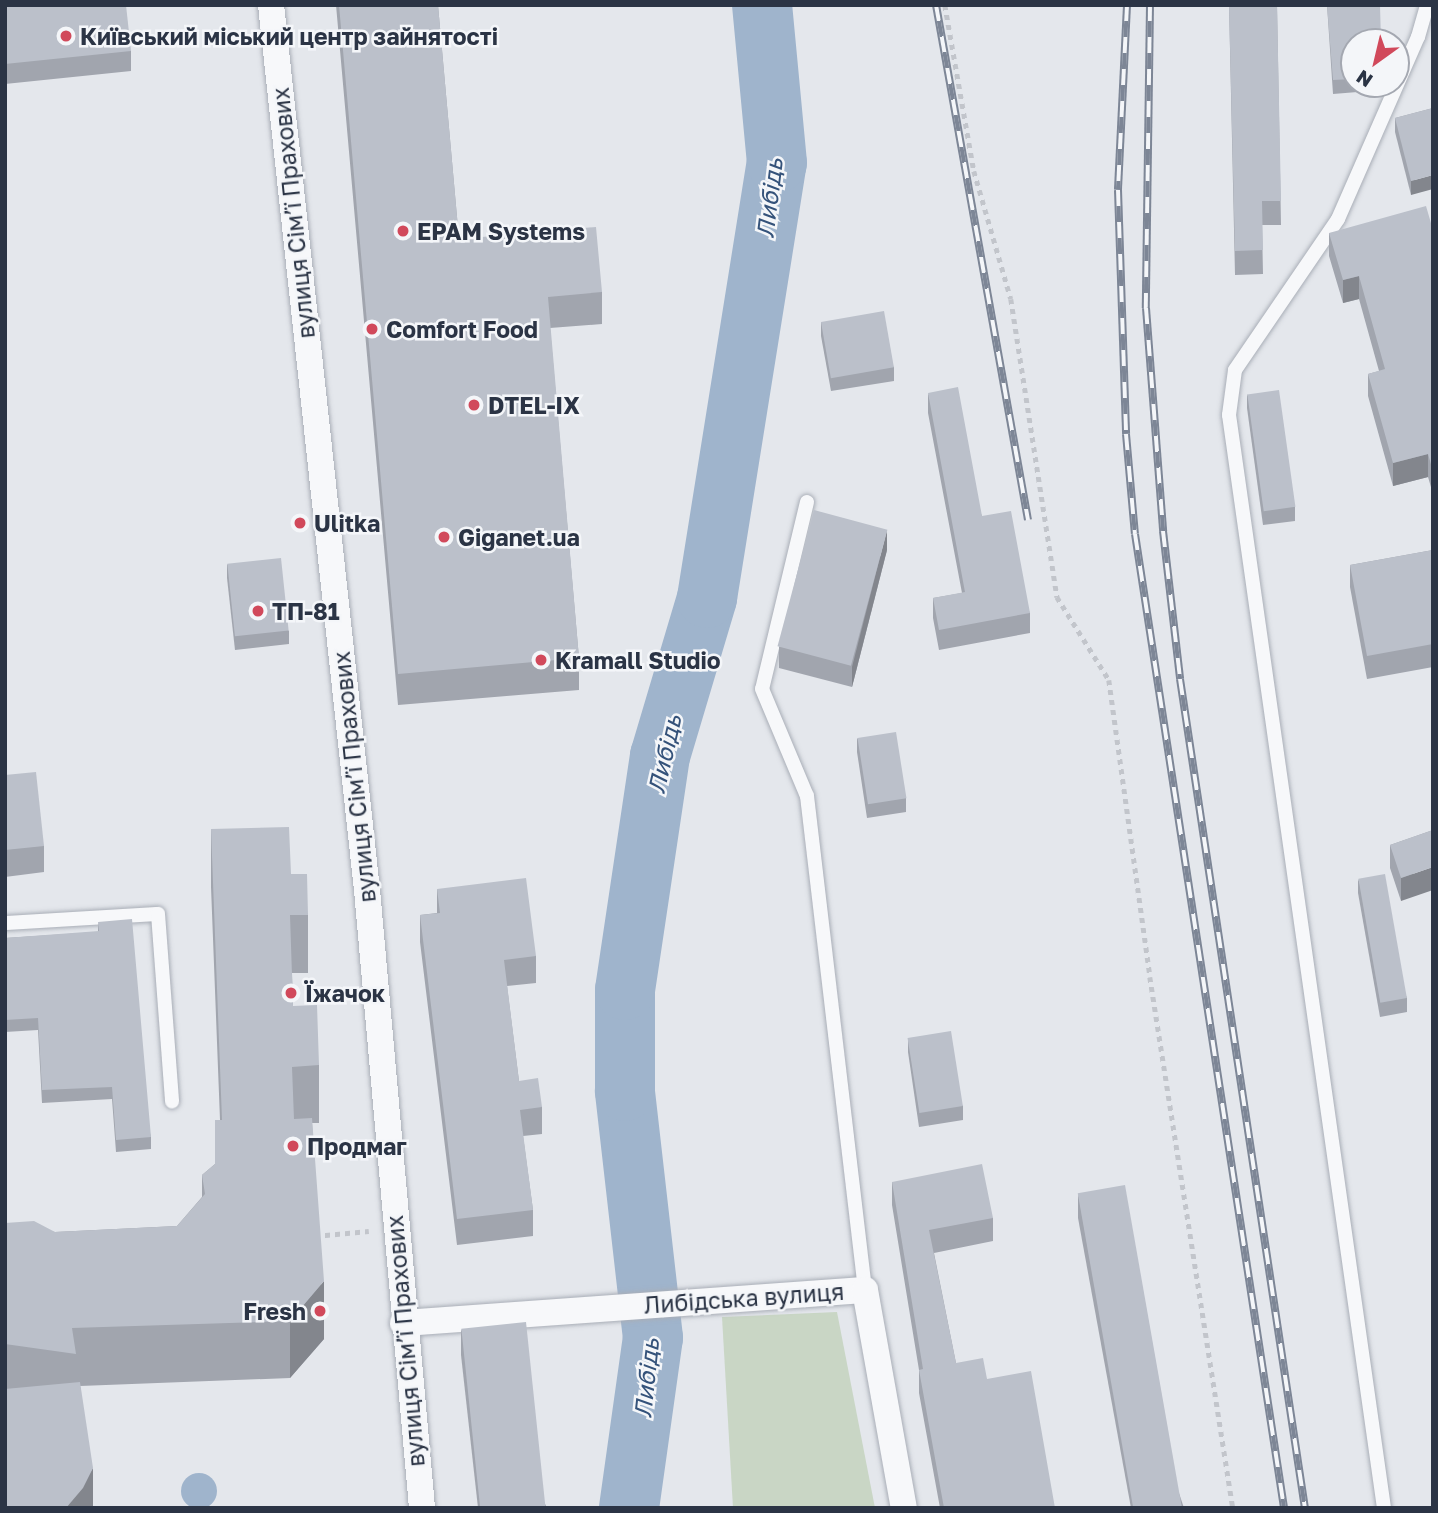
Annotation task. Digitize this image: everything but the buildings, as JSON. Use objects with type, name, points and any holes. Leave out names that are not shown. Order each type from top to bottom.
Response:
[{"type":"street","name":"вулиця Сімʼї Прахових","points":[[271,5],[367,890],[394,1228],[422,1508]]},
{"type":"street","name":"Либідська вулиця","points":[[403,1323],[864,1290],[904,1508]]},
{"type":"lane","points":[[1384,1508],[1229,415],[1235,370],[1338,219],[1418,37],[1427,5]]},
{"type":"lane","points":[[807,502],[762,689],[807,796],[864,1290]]},
{"type":"lane","points":[[5,923],[158,914],[172,1101]]},
{"type":"path","points":[[945,5],[974,171],[1011,299],[1057,597],[1109,680],[1150,977],[1233,1508]]},
{"type":"path","points":[[314,1236],[394,1228]]},
{"type":"green space","points":[[837,1312],[875,1508],[733,1508],[722,1317]]},
{"type":"water","points":[[199,1473],[212,1478],[217,1491],[212,1504],[199,1509],[186,1504],[181,1491],[186,1478]]},
{"type":"waterway","name":"Либідь","points":[[629,1508],[653,1338],[625,1091],[625,990],[660,756],[707,598],[777,163],[762,5]]},
{"type":"railway","points":[[936,5],[1028,520]]},
{"type":"railway","points":[[1127,5],[1118,190],[1126,434],[1135,534],[1284,1508]]},
{"type":"railway","points":[[1150,5],[1146,308],[1163,531],[1180,679],[1305,1508]]},
{"type":"place","name":"Київський міський центр зайнятості","points":[[66,36]]},
{"type":"place","name":"EPAM Systems","points":[[403,231]]},
{"type":"place","name":"Comfort Food","points":[[372,329]]},
{"type":"place","name":"DTEL-IX","points":[[474,405]]},
{"type":"place","name":"Ulitka","points":[[300,523]]},
{"type":"place","name":"Giganet.ua","points":[[444,537]]},
{"type":"place","name":"ТП-81","points":[[258,611]]},
{"type":"place","name":"Kramall Studio","points":[[541,660]]},
{"type":"place","name":"Їжачок","points":[[291,993]]},
{"type":"place","name":"Продмаг","points":[[293,1146]]},
{"type":"place","name":"Fresh","points":[[320,1311]]}]
